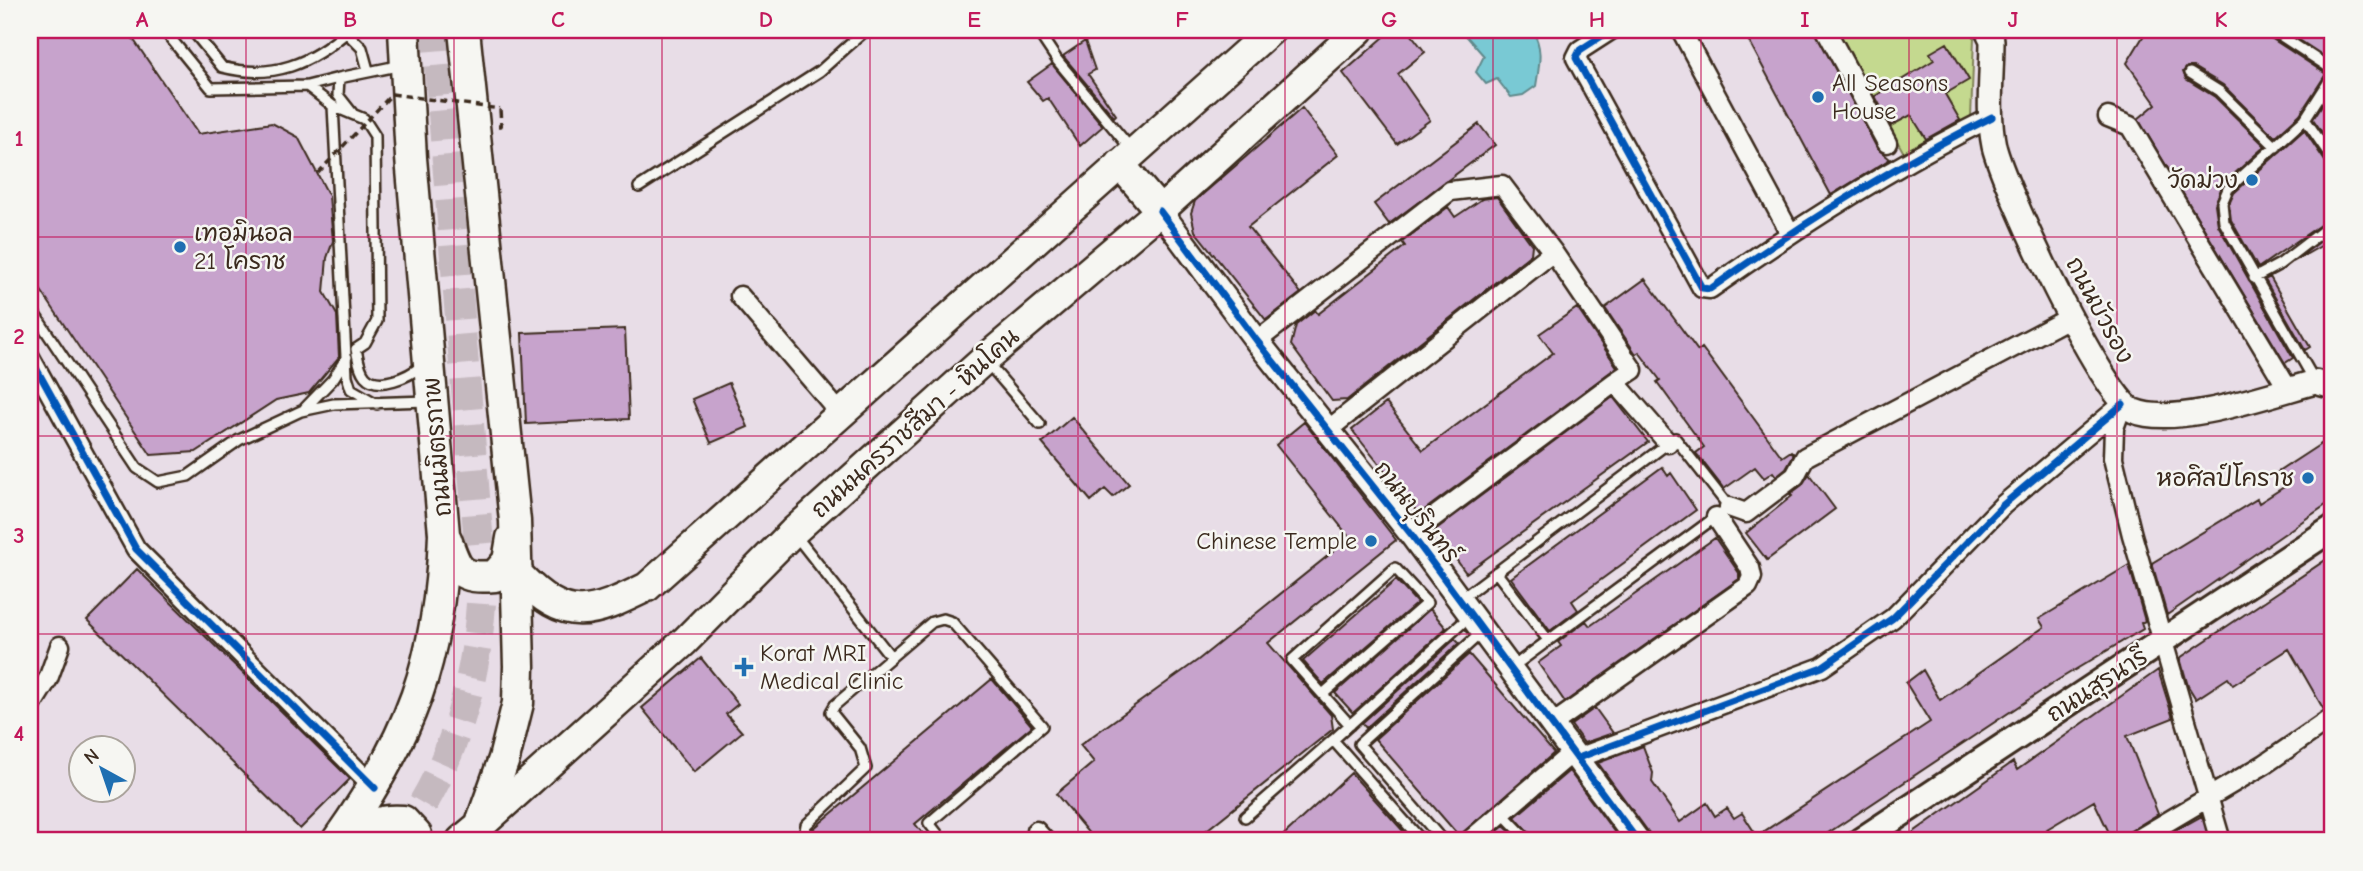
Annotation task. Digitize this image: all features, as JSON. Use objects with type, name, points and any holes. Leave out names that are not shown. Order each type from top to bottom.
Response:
[{"type":"highway","name":"ถนนมิตรภาพ","points":[[337,841],[375,788],[405,728],[424,675],[436,627],[444,534],[411,158],[404,30]]},
{"type":"highway","points":[[464,30],[519,575],[518,703],[504,759],[471,833]]},
{"type":"highway","points":[[444,534],[452,559],[462,572],[471,578],[495,576],[508,561],[514,520]]},
{"type":"highway","points":[[344,841],[363,827],[384,820],[403,821],[416,835],[416,841]]},
{"type":"main road","points":[[519,575],[540,597],[554,605],[586,611],[606,607],[647,587],[1271,30]]},
{"type":"main road","name":"ถนนนครราชสีมา - หินโคน","points":[[471,833],[685,641],[793,532],[985,359],[1160,211],[1359,30]]},
{"type":"main road","points":[[1128,159],[1160,211]]},
{"type":"main road","name":"ถนนสุรนารี","points":[[1860,841],[2333,528]]},
{"type":"street","points":[[1611,30],[1580,50],[1576,58],[1702,288],[1710,289],[1790,233],[1956,135],[1992,117]]},
{"type":"street","points":[[1681,30],[1790,233]]},
{"type":"street","points":[[1826,30],[1887,143]]},
{"type":"street","name":"ถนนบัวรอง","points":[[1993,33],[1992,117],[1994,144],[2003,175],[2071,317],[2123,404]]},
{"type":"street","points":[[2108,117],[2130,125],[2288,389]]},
{"type":"street","points":[[1257,341],[1450,191],[1502,186],[1553,251],[1633,370],[1412,534]]},
{"type":"street","name":"ถนนบุรินทร์","points":[[1160,211],[1257,341],[1412,534],[1554,723],[1638,841]]},
{"type":"street","points":[[1329,429],[1553,251]]},
{"type":"street","points":[[740,296],[840,413]]},
{"type":"street","points":[[1554,723],[1748,586],[1752,576],[1750,568],[1722,512],[1746,513],[1795,476],[1805,457],[2071,317]]},
{"type":"street","points":[[30,357],[136,549],[375,788]]},
{"type":"street","points":[[1615,382],[1668,443]]},
{"type":"street","points":[[2123,404],[2146,415],[2191,414],[2288,389],[2324,384]]},
{"type":"street","points":[[2123,404],[2114,428],[2113,458],[2162,641],[2221,841]]},
{"type":"street","points":[[1469,841],[1575,755],[1822,667],[1893,618],[2003,505],[2123,404]]},
{"type":"street","points":[[30,708],[48,679],[60,646]]},
{"type":"street","points":[[2135,841],[2265,764],[2333,717]]},
{"type":"lane","points":[[164,30],[211,88],[307,86],[368,70],[407,64]]},
{"type":"lane","points":[[192,30],[222,67],[256,73],[282,70],[305,62],[347,31],[362,48],[368,70]]},
{"type":"lane","points":[[639,187],[820,71],[866,30]]},
{"type":"lane","points":[[1037,30],[1128,159]]},
{"type":"lane","points":[[2272,30],[2333,72],[2305,120],[2228,189],[2222,204],[2224,222],[2254,278],[2324,384]]},
{"type":"lane","points":[[2190,73],[2219,91],[2276,147]]},
{"type":"lane","points":[[339,78],[338,96],[353,114]]},
{"type":"lane","points":[[301,411],[333,379],[348,356],[365,343],[377,321],[375,136],[364,119],[333,106],[307,86]]},
{"type":"lane","points":[[333,106],[347,376],[351,389],[362,398],[377,404]]},
{"type":"lane","points":[[2305,120],[2333,160]]},
{"type":"lane","points":[[2254,278],[2280,264],[2333,223]]},
{"type":"lane","points":[[30,307],[137,468],[158,482],[188,475],[239,440],[301,411],[334,404],[433,401]]},
{"type":"lane","points":[[356,349],[361,370],[367,379],[376,382],[412,374],[430,358]]},
{"type":"lane","points":[[985,359],[1040,424]]},
{"type":"lane","points":[[1443,841],[1359,744],[1472,615],[1496,572],[1675,438],[1722,512],[1511,668]]},
{"type":"lane","points":[[793,532],[891,657]]},
{"type":"lane","points":[[1323,694],[1427,603],[1395,568],[1292,660],[1350,724]]},
{"type":"lane","points":[[1496,572],[1548,640]]},
{"type":"lane","points":[[1245,817],[1472,615]]},
{"type":"lane","points":[[812,841],[805,831],[806,825],[866,768],[860,748],[831,712],[835,705],[932,622],[943,619],[952,622],[1042,726],[929,823],[943,841]]},
{"type":"lane","points":[[1333,740],[1422,841]]},
{"type":"lane","points":[[1502,813],[1529,841]]},
{"type":"path","points":[[318,173],[392,94],[500,109],[501,126]]},
{"type":"green space","points":[[1835,30],[1969,30],[1974,37],[1971,118],[1905,155]]},
{"type":"water","points":[[1461,30],[1532,30],[1539,50],[1536,86],[1523,95],[1511,97],[1497,79],[1486,84],[1476,72],[1484,56]]},
{"type":"building","name":"เทอมินอล 21 โคราช","points":[[30,30],[127,30],[198,134],[272,123],[298,137],[329,196],[333,241],[327,258],[324,292],[337,315],[339,357],[309,393],[276,400],[196,452],[151,455],[30,274]]},
{"type":"building","points":[[1392,30],[1408,30],[1425,52],[1398,74],[1430,120],[1397,144],[1343,73]]},
{"type":"building","name":"All Seasons House","points":[[1743,30],[1815,30],[1877,148],[1890,159],[1831,195]]},
{"type":"building","points":[[2147,30],[2265,30],[2268,36],[2326,74],[2300,114],[2275,137],[2223,85],[2193,67],[2187,67],[2183,72],[2186,79],[2215,97],[2265,146],[2223,184],[2215,204],[2218,225],[2293,358],[2285,363],[2138,119],[2156,104],[2127,63]]},
{"type":"building","points":[[2284,30],[2333,30],[2333,62]]},
{"type":"building","points":[[1085,41],[1095,70],[1088,74],[1116,115],[1114,117],[1063,56]]},
{"type":"building","points":[[1947,43],[1969,80],[1945,94],[1960,120],[1926,139],[1911,115],[1891,126],[1875,96],[1934,60],[1930,53]]},
{"type":"building","points":[[1052,64],[1103,126],[1080,146],[1048,98],[1043,101],[1027,82]]},
{"type":"building","points":[[2333,88],[2333,148],[2313,119]]},
{"type":"building","points":[[1302,108],[1338,155],[1248,227],[1301,293],[1266,320],[1195,231],[1191,213],[1195,201]]},
{"type":"building","points":[[1479,124],[1495,145],[1389,224],[1374,204]]},
{"type":"building","points":[[2304,130],[2327,164],[2333,167],[2333,216],[2258,268],[2231,220],[2229,204],[2234,193]]},
{"type":"building","points":[[1497,197],[1532,245],[1531,254],[1347,400],[1332,401],[1291,345],[1296,325],[1315,310],[1318,314],[1405,246],[1402,242],[1448,207],[1455,217],[1482,199]]},
{"type":"building","points":[[2333,232],[2333,239],[2293,262]]},
{"type":"building","points":[[2270,277],[2310,347],[2305,350],[2265,280]]},
{"type":"building","points":[[1645,279],[1698,351],[1702,348],[1782,457],[1791,451],[1794,454],[1786,468],[1776,476],[1773,472],[1764,478],[1755,467],[1724,489],[1696,453],[1704,447],[1657,382],[1660,380],[1639,352],[1636,354],[1605,308]]},
{"type":"building","points":[[1577,308],[1617,367],[1419,514],[1352,430],[1386,403],[1423,450],[1553,353],[1539,334]]},
{"type":"building","points":[[625,329],[629,419],[526,424],[522,333]]},
{"type":"building","points":[[729,383],[748,427],[711,443],[692,399]]},
{"type":"building","points":[[1613,397],[1648,442],[1466,573],[1435,530]]},
{"type":"building","points":[[1072,417],[1129,484],[1113,497],[1105,489],[1091,501],[1042,443]]},
{"type":"building","points":[[1304,422],[1396,540],[1268,643],[1331,715],[1333,729],[1193,841],[1095,841],[1056,794],[1094,762],[1080,745],[1198,660],[1350,538],[1276,445]]},
{"type":"building","points":[[2333,436],[2333,500],[2167,615],[2152,563],[2257,499],[2259,503],[2287,485],[2278,472]]},
{"type":"building","points":[[1662,467],[1668,476],[1671,473],[1696,510],[1572,601],[1578,610],[1550,631],[1511,578]]},
{"type":"building","points":[[1809,474],[1835,509],[1767,560],[1746,533],[1792,496],[1790,494],[1802,485]]},
{"type":"building","points":[[1715,538],[1739,573],[1739,579],[1565,702],[1538,663],[1561,646],[1558,642],[1586,621],[1590,626]]},
{"type":"building","points":[[2333,555],[2333,706],[2324,710],[2289,649],[2233,685],[2228,678],[2196,699],[2188,686],[2180,658]]},
{"type":"building","points":[[2129,565],[2145,621],[2141,623],[2143,629],[2058,680],[1816,841],[1652,841],[1598,763],[1643,746],[1653,773],[1652,782],[1680,822],[1707,803],[1715,816],[1727,808],[1734,818],[1742,813],[1757,836],[1930,722],[1906,683],[1923,670],[1940,700],[2044,627],[2039,619]]},
{"type":"building","points":[[137,569],[350,779],[300,829],[87,620]]},
{"type":"building","points":[[1396,580],[1417,603],[1323,684],[1303,661]]},
{"type":"building","points":[[1430,609],[1446,628],[1353,713],[1335,693]]},
{"type":"building","points":[[1455,639],[1459,643],[1366,728],[1362,723]]},
{"type":"building","points":[[1469,654],[1554,753],[1459,836],[1375,739]]},
{"type":"building","points":[[701,658],[738,704],[726,714],[742,732],[694,772],[642,708]]},
{"type":"building","points":[[2158,670],[2173,718],[2127,736],[2158,814],[2129,832],[2124,841],[2113,841],[2094,801],[2047,829],[2055,841],[1901,841],[2013,762],[2017,770]]},
{"type":"building","points":[[992,679],[1032,726],[915,824],[929,841],[823,841],[813,829]]},
{"type":"building","points":[[1595,708],[1613,733],[1584,743],[1571,725]]},
{"type":"building","points":[[1569,771],[1621,841],[1536,841],[1515,817]]},
{"type":"building","points":[[1351,773],[1412,841],[1277,841]]},
{"type":"building","points":[[2202,816],[2209,841],[2157,841]]},
{"type":"building","points":[[1504,826],[1520,841],[1486,841]]},
{"type":"tunnel","points":[[398,841],[435,782],[461,717],[476,649],[482,580],[436,30]]},
{"type":"cycle path","points":[[1611,30],[1580,50],[1576,58],[1702,288],[1710,289],[1847,198],[1992,117]]},
{"type":"cycle path","points":[[1160,211],[1257,341],[1411,534],[1638,841]]},
{"type":"cycle path","points":[[30,357],[136,549],[375,788]]},
{"type":"cycle path","points":[[1578,758],[1822,667],[1893,618],[2003,505],[2123,404]]},
{"type":"place","name":"All Seasons House","points":[[1818,97]]},
{"type":"place","name":"วัดม่วง","points":[[2252,180]]},
{"type":"place","name":"เทอมินอล 21 โคราช","points":[[180,247]]},
{"type":"place","name":"หอศิลป์โคราช","points":[[2308,478]]},
{"type":"place","name":"Chinese Temple","points":[[1371,541]]},
{"type":"place","name":"Korat MRI Medical Clinic","points":[[744,667]]}]
